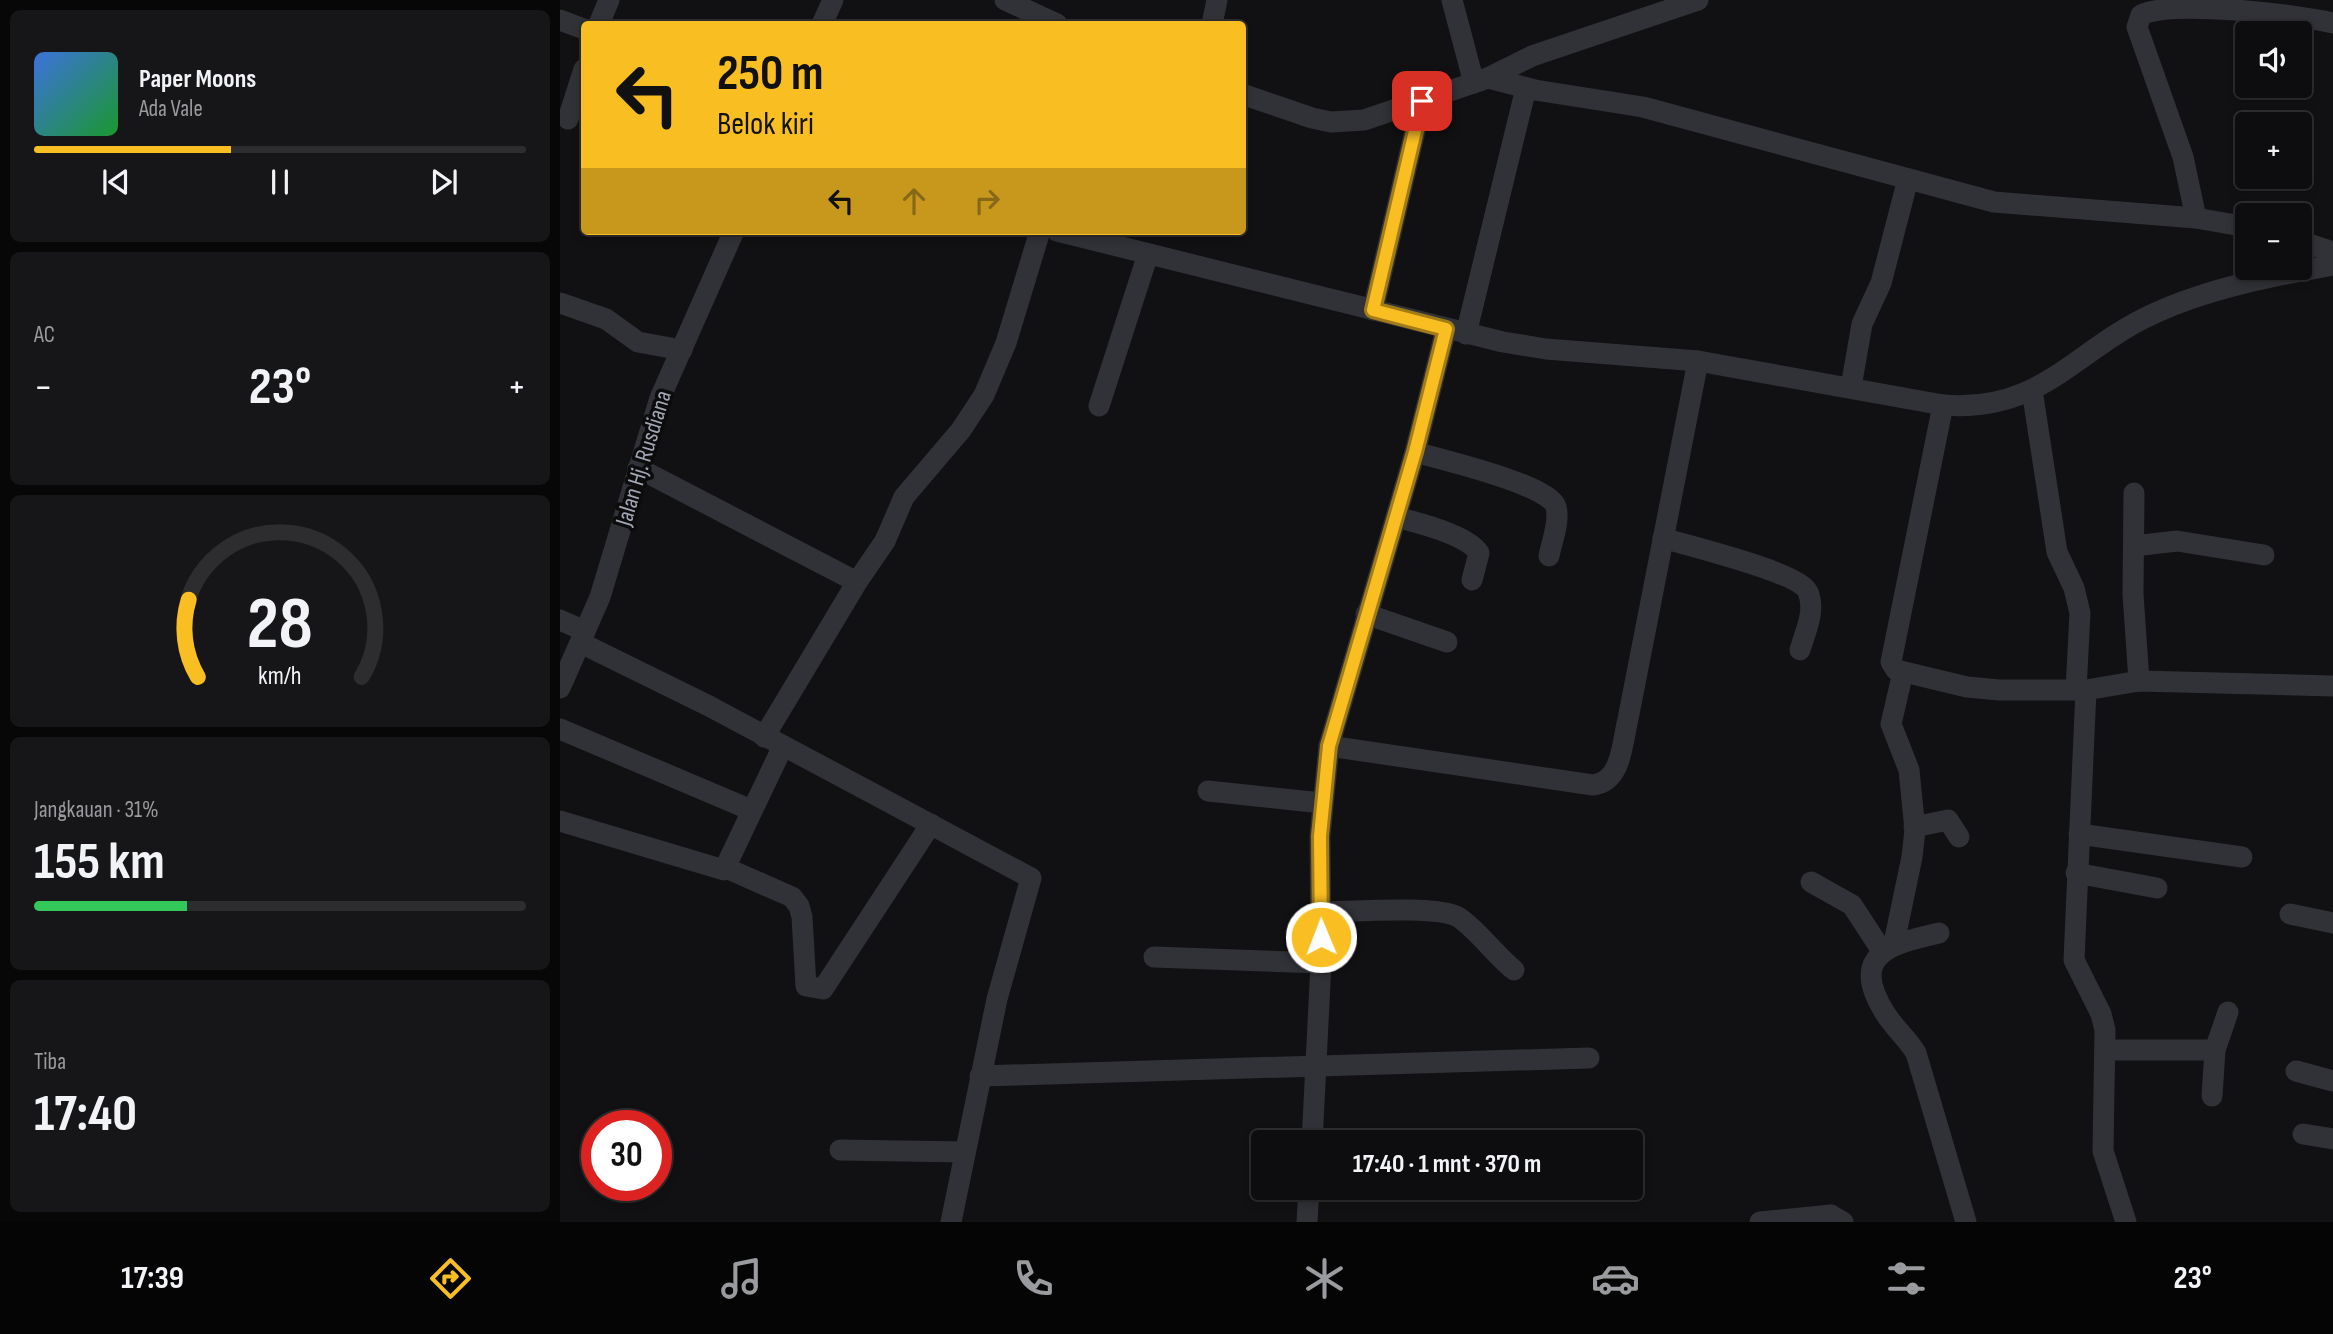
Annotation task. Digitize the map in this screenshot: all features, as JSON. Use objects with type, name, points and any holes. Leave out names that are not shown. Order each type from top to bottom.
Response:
[{"type":"street","points":[[600,21],[609,0]]},
{"type":"street","points":[[823,21],[833,0]]},
{"type":"street","points":[[1005,0],[1050,21]]},
{"type":"street","points":[[1213,21],[1217,0]]},
{"type":"street","points":[[1452,0],[1481,80]]},
{"type":"street","points":[[1246,95],[1291,112],[1331,122],[1374,118],[1481,80],[1532,56],[1698,0]]},
{"type":"street","points":[[2196,218],[2183,157],[2139,35],[2137,22],[2141,15],[2169,7],[2208,3],[2333,23]]},
{"type":"street","points":[[560,20],[581,28]]},
{"type":"street","points":[[1481,80],[1643,107],[2005,204],[2196,218],[2235,225]]},
{"type":"street","points":[[571,119],[581,81]]},
{"type":"street","points":[[1313,1130],[1321,963],[1322,803],[1329,746],[1415,452],[1456,332],[1526,88]]},
{"type":"street","points":[[1373,310],[1422,101]]},
{"type":"street","points":[[1851,387],[1862,324],[1881,284],[1908,179]]},
{"type":"street","name":"Jalan Hj. Rusdiana","points":[[560,688],[600,597],[660,398],[732,235]]},
{"type":"street","points":[[726,868],[751,810],[774,742],[857,582],[890,533],[896,510],[961,430],[984,395],[1006,343],[1039,235]]},
{"type":"street","points":[[1073,235],[1456,332],[1546,349],[1698,361],[1943,405],[1993,405],[2032,390],[2152,314],[2231,287],[2333,265]]},
{"type":"street","points":[[2312,245],[2333,252]]},
{"type":"street","points":[[1099,406],[1148,254]]},
{"type":"street","points":[[560,303],[606,319],[638,342],[682,351]]},
{"type":"street","points":[[1329,746],[1593,785],[1608,782],[1615,773],[1629,719],[1698,361]]},
{"type":"street","points":[[2032,390],[2057,552],[2074,588],[2080,612],[2079,834],[2074,960],[2101,1014],[2106,1050],[2103,1151],[2126,1222]]},
{"type":"street","points":[[1943,405],[1891,662],[1893,668],[1967,687],[2081,690],[2139,681],[2333,686]]},
{"type":"street","points":[[1415,452],[1530,486],[1548,497],[1556,506],[1557,516],[1549,556]]},
{"type":"street","points":[[638,468],[857,582]]},
{"type":"street","points":[[2134,493],[2139,681]]},
{"type":"street","points":[[1396,517],[1452,535],[1476,548],[1479,553],[1472,580]]},
{"type":"street","points":[[1663,538],[1779,573],[1803,586],[1808,592],[1811,616],[1800,650]]},
{"type":"street","points":[[2134,547],[2177,541],[2264,555]]},
{"type":"street","points":[[1366,614],[1447,642]]},
{"type":"street","points":[[560,620],[583,637]]},
{"type":"street","points":[[560,627],[1031,878],[997,999],[951,1222]]},
{"type":"street","points":[[1903,671],[1891,724],[1911,779],[1914,827],[1912,857],[1888,947],[1875,962],[1873,988],[1886,1015],[1916,1053],[1966,1222]]},
{"type":"street","points":[[560,729],[751,810]]},
{"type":"street","points":[[1208,791],[1322,803]]},
{"type":"street","points":[[1914,827],[1948,820],[1959,837]]},
{"type":"street","points":[[560,821],[717,870],[726,868],[792,897],[799,906],[802,917],[806,986],[809,989],[822,989],[931,824]]},
{"type":"street","points":[[2079,834],[2242,856]]},
{"type":"street","points":[[2076,873],[2157,888]]},
{"type":"street","points":[[1811,882],[1852,905],[1888,947]]},
{"type":"street","points":[[1320,912],[1386,911],[1452,915],[1467,925],[1493,954],[1514,970]]},
{"type":"street","points":[[2290,914],[2333,923]]},
{"type":"street","points":[[1888,947],[1939,933]]},
{"type":"street","points":[[1154,957],[1321,963]]},
{"type":"street","points":[[2212,1096],[2215,1050],[2228,1012]]},
{"type":"street","points":[[2106,1050],[2215,1050]]},
{"type":"street","points":[[980,1076],[1318,1069],[1589,1058]]},
{"type":"street","points":[[2296,1072],[2333,1081]]},
{"type":"street","points":[[2303,1134],[2333,1139]]},
{"type":"street","points":[[840,1150],[965,1152]]},
{"type":"street","points":[[1307,1222],[1308,1200]]},
{"type":"street","points":[[1759,1222],[1831,1215],[1843,1222]]},
{"type":"route","points":[[1321,937],[1320,836],[1329,746],[1415,452],[1446,329],[1373,310],[1422,101]]}]
